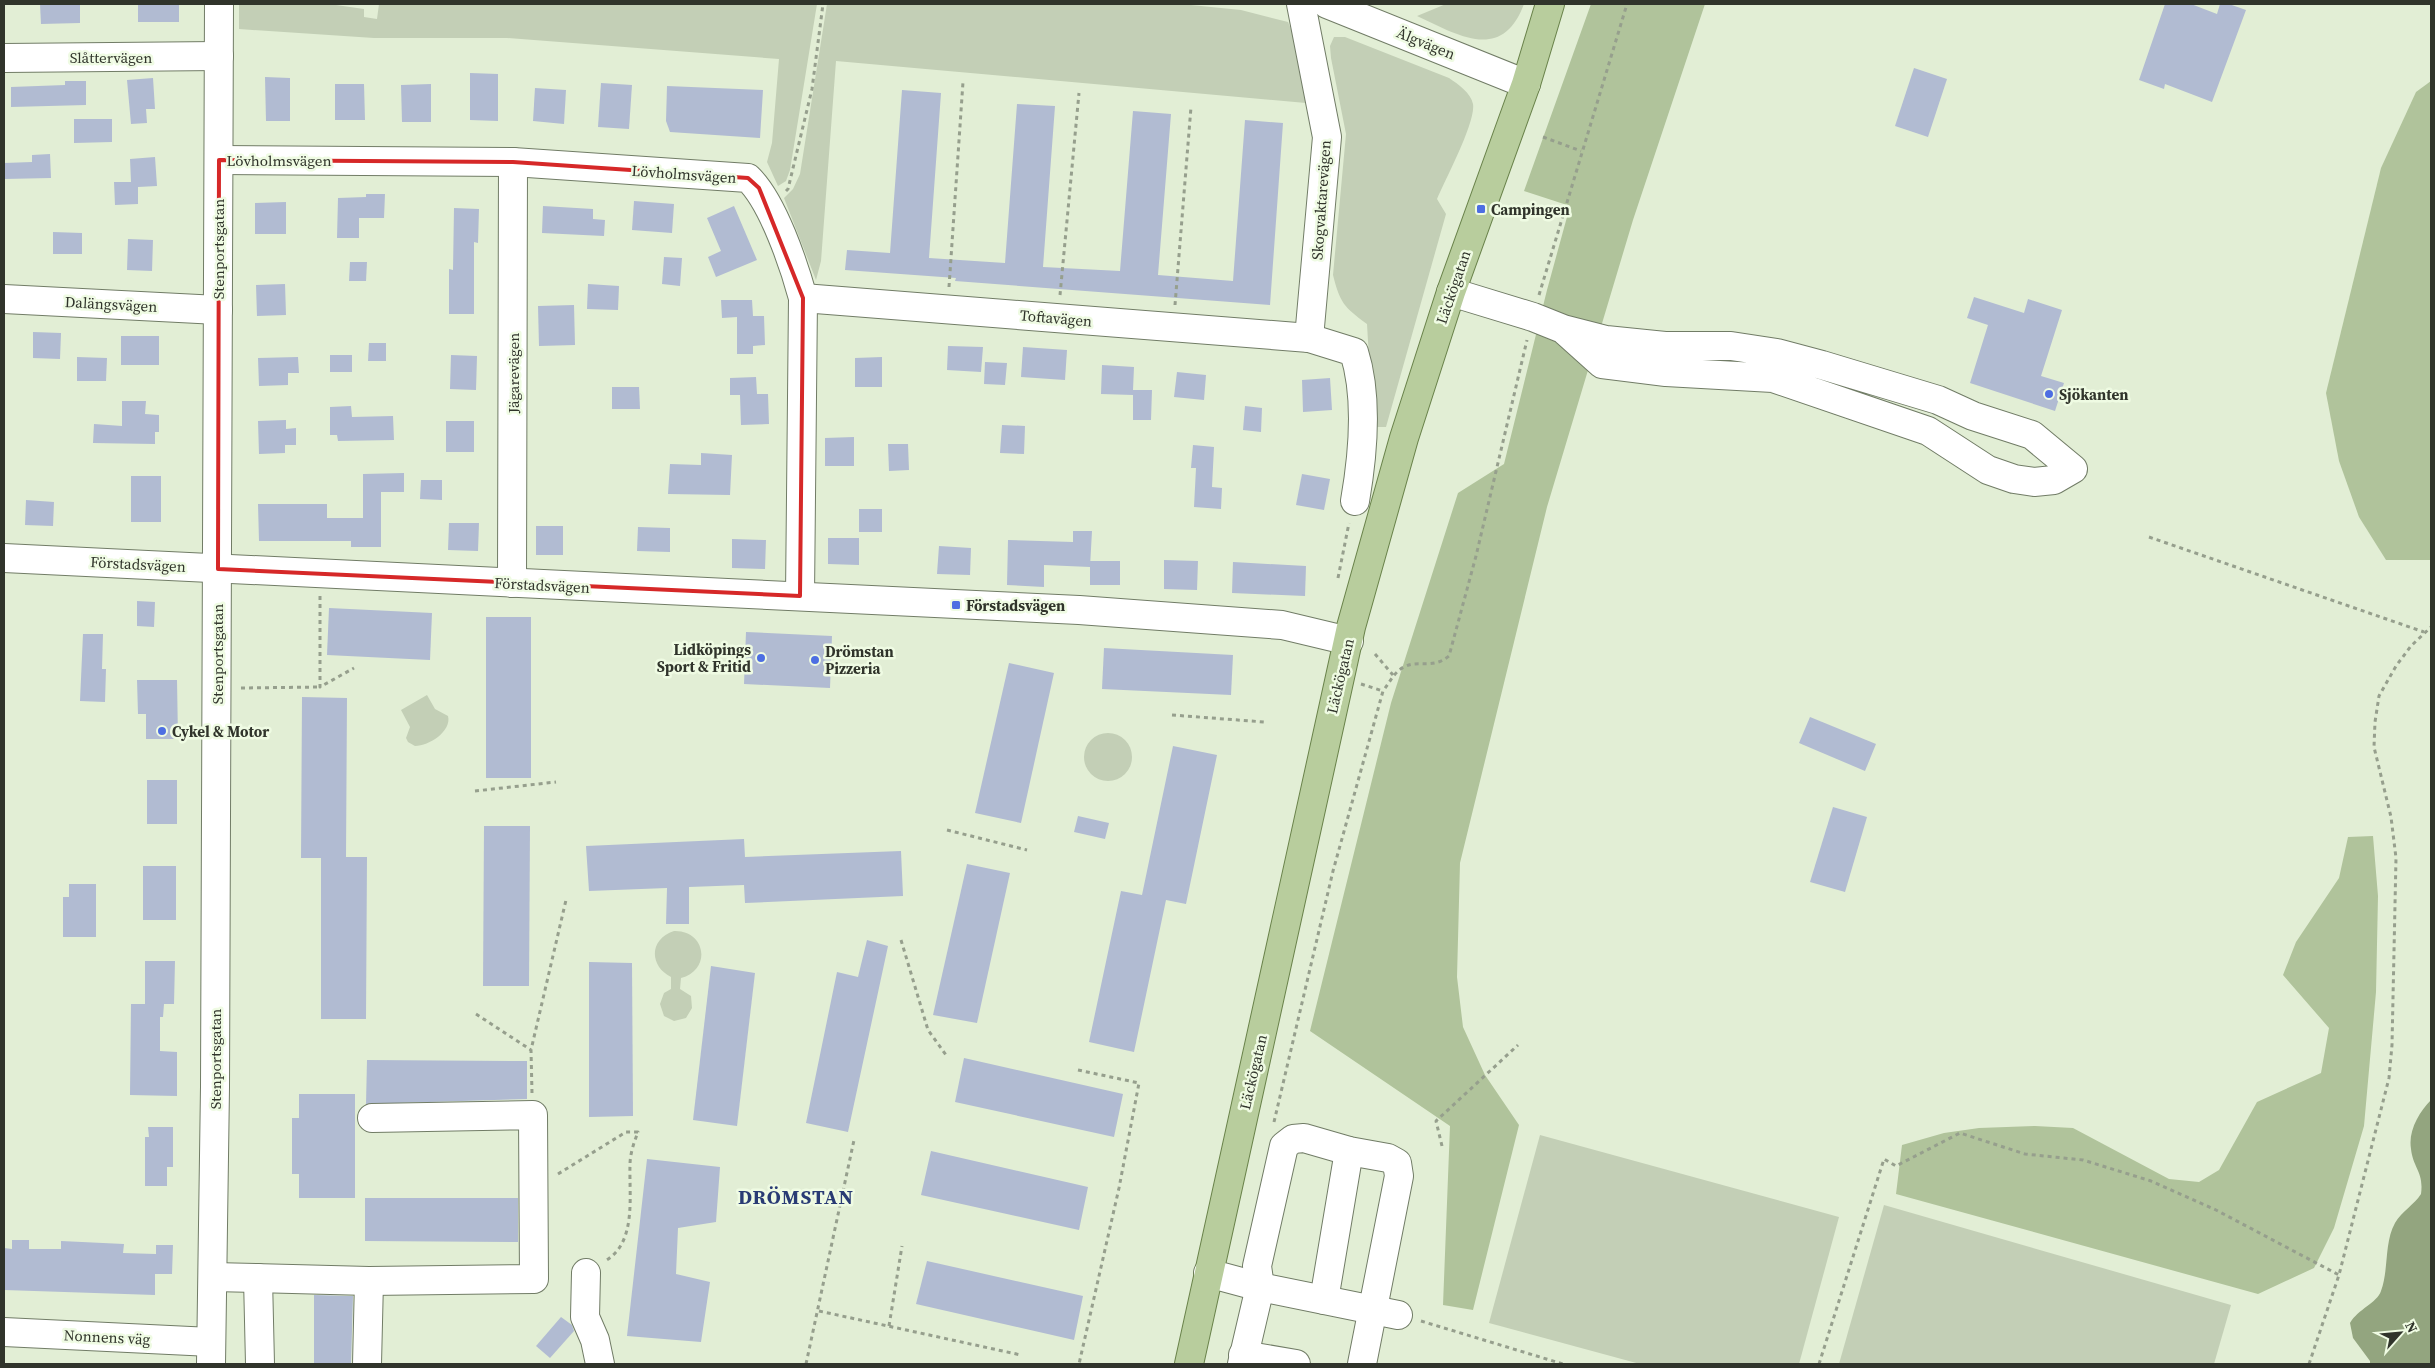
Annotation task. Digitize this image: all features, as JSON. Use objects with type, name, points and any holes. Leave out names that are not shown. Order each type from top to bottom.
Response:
[{"type":"main road","name":"Läckögatan","points":[[1188,1364],[1366,569],[1404,438],[1451,292],[1526,84],[1550,4]]},
{"type":"street","name":"Stenportsgatan","points":[[211,1353],[218,569],[219,4]]},
{"type":"street","name":"Skogvaktarevägen","points":[[1301,4],[1328,137],[1309,338]]},
{"type":"street","name":"Älgvägen","points":[[1327,4],[1526,84]]},
{"type":"street","name":"Slåttervägen","points":[[4,58],[219,56]]},
{"type":"street","name":"Lövholmsvägen","points":[[219,160],[513,162],[748,178],[758,188],[767,205],[796,274],[803,298],[800,596]]},
{"type":"street","name":"Jägarevägen","points":[[512,583],[513,162]]},
{"type":"street","points":[[1451,292],[1532,317],[1563,329],[1606,340],[1665,346],[1730,346],[1777,352],[1938,400],[1973,416],[2032,435],[2073,470],[2054,480],[2034,482],[2014,479],[1988,470],[1928,431],[1773,378],[1666,372],[1602,364],[1563,329]]},
{"type":"street","name":"Toftavägen","points":[[803,298],[1309,338]]},
{"type":"street","name":"Dalängsvägen","points":[[4,299],[218,310]]},
{"type":"street","points":[[1309,338],[1354,352],[1360,372],[1362,462],[1355,500]]},
{"type":"street","name":"Förstadsvägen","points":[[4,558],[1070,610],[1282,626],[1349,641]]},
{"type":"street","points":[[212,1278],[368,1281],[534,1279],[533,1115],[372,1118]]},
{"type":"street","points":[[1296,1364],[1243,1360],[1260,1287],[1257,1266],[1284,1146],[1293,1139],[1304,1138],[1349,1151],[1388,1158],[1397,1163],[1399,1176],[1386,1314],[1362,1364]]},
{"type":"street","points":[[1324,1300],[1349,1151]]},
{"type":"street","points":[[586,1272],[585,1317],[595,1340],[600,1364]]},
{"type":"street","points":[[1208,1273],[1260,1287],[1386,1314]]},
{"type":"street","points":[[258,1278],[260,1364]]},
{"type":"street","points":[[367,1364],[368,1281]]},
{"type":"street","name":"Nonnens väg","points":[[4,1332],[211,1353]]},
{"type":"path","points":[[767,205],[788,189],[812,89],[823,4]]},
{"type":"path","points":[[1274,1125],[1333,871],[1383,691],[1393,675],[1405,666],[1440,664],[1449,656],[1532,317],[1626,4]]},
{"type":"path","points":[[947,310],[963,82]]},
{"type":"path","points":[[1057,318],[1079,93]]},
{"type":"path","points":[[1174,328],[1190,107]]},
{"type":"path","points":[[1543,137],[1581,151]]},
{"type":"path","points":[[2149,537],[2424,632]]},
{"type":"path","points":[[320,595],[320,687]]},
{"type":"path","points":[[2309,1364],[2339,1275],[2389,1078],[2392,1045],[2396,858],[2391,817],[2374,747],[2379,696],[2396,666],[2424,632],[2431,627]]},
{"type":"path","points":[[1375,654],[1393,675]]},
{"type":"path","points":[[234,688],[320,687],[354,668]]},
{"type":"path","points":[[1172,715],[1264,722]]},
{"type":"path","points":[[475,791],[556,782]]},
{"type":"path","points":[[947,830],[1026,850]]},
{"type":"path","points":[[533,1115],[531,1050],[566,900]]},
{"type":"path","points":[[901,940],[928,1030],[946,1055]]},
{"type":"path","points":[[476,1014],[531,1050]]},
{"type":"path","points":[[1442,1146],[1436,1121],[1518,1045]]},
{"type":"path","points":[[1078,1070],[1139,1083],[1119,1188],[1079,1364]]},
{"type":"path","points":[[534,1189],[626,1132],[638,1132],[630,1164],[628,1227],[613,1256],[586,1272]]},
{"type":"path","points":[[1819,1364],[1884,1159],[1896,1166],[1960,1133],[2026,1154],[2083,1160],[2151,1180],[2216,1210],[2339,1275]]},
{"type":"path","points":[[806,1364],[854,1140]]},
{"type":"path","points":[[889,1326],[902,1246]]},
{"type":"path","points":[[818,1310],[1020,1356]]},
{"type":"path","points":[[1386,1314],[1563,1364]]},
{"type":"highlighted area","points":[[219,160],[513,162],[748,178],[759,188],[803,298],[800,596],[218,569]]},
{"type":"shaded area","points":[[239,4],[329,4],[364,9],[364,17],[377,19],[379,4],[817,4],[790,170],[786,181],[778,186],[767,162],[772,143],[779,59],[507,38],[374,38],[239,29]]},
{"type":"shaded area","points":[[827,4],[1181,4],[1241,10],[1288,22],[1298,46],[1306,103],[836,61],[821,261],[816,280],[784,198],[793,189],[800,174]]},
{"type":"shaded area","points":[[1446,4],[1524,4],[1515,22],[1504,33],[1491,39],[1478,39],[1463,36],[1417,16]]},
{"type":"shaded area","points":[[1591,4],[1705,4],[1633,220],[1547,507],[1460,863],[1457,977],[1463,1027],[1485,1075],[1519,1125],[1473,1310],[1443,1305],[1450,1126],[1310,1031],[1391,703],[1458,493],[1504,464],[1570,206],[1524,191]]},
{"type":"shaded area","points":[[1334,37],[1345,37],[1449,78],[1467,93],[1473,104],[1470,124],[1437,199],[1446,214],[1386,427],[1373,427],[1367,324],[1344,304],[1333,275],[1346,134],[1331,58],[1330,46]]},
{"type":"shaded area","points":[[2431,81],[2431,560],[2386,560],[2359,517],[2339,461],[2326,393],[2381,168],[2416,92]]},
{"type":"shaded area","points":[[427,695],[435,709],[448,716],[448,722],[438,737],[427,743],[415,746],[408,742],[406,738],[410,727],[401,710]]},
{"type":"shaded area","points":[[1103,733],[1113,733],[1125,740],[1132,752],[1132,762],[1125,774],[1113,781],[1103,781],[1095,777],[1088,770],[1084,762],[1084,752],[1088,744],[1095,737]]},
{"type":"shaded area","points":[[2373,836],[2378,896],[2376,992],[2364,1126],[2334,1228],[2314,1268],[2258,1294],[1896,1194],[1902,1145],[1944,1133],[1979,1128],[2035,1126],[2073,1128],[2169,1179],[2199,1182],[2219,1170],[2257,1102],[2321,1073],[2329,1028],[2283,975],[2296,942],[2339,878],[2348,837]]},
{"type":"shaded area","points":[[674,931],[685,932],[693,937],[701,951],[701,959],[691,974],[681,978],[680,989],[691,996],[692,1008],[686,1018],[674,1021],[664,1016],[660,1004],[664,993],[671,989],[671,977],[659,966],[655,953],[656,946],[660,940]]},
{"type":"shaded area","points":[[2431,1100],[2431,1364],[2370,1364],[2370,1361],[2353,1338],[2350,1323],[2353,1318],[2379,1295],[2385,1274],[2389,1239],[2395,1223],[2421,1194],[2420,1175],[2412,1155],[2411,1135],[2415,1122]]},
{"type":"shaded area","points":[[1540,1135],[1839,1217],[1799,1364],[1640,1364],[1489,1323]]},
{"type":"shaded area","points":[[1884,1205],[2231,1305],[2214,1364],[1839,1364]]},
{"type":"building","points":[[40,4],[80,4],[80,23],[41,24]]},
{"type":"building","points":[[138,4],[179,4],[179,22],[138,22]]},
{"type":"building","points":[[2165,4],[2191,4],[2217,14],[2220,4],[2229,4],[2246,10],[2212,102],[2165,84],[2164,89],[2139,80]]},
{"type":"building","points":[[1914,68],[1947,79],[1928,137],[1895,126]]},
{"type":"building","points":[[470,73],[498,74],[498,121],[470,120]]},
{"type":"building","points":[[265,77],[290,78],[290,121],[266,121]]},
{"type":"building","points":[[153,78],[155,109],[146,109],[147,123],[131,124],[127,80]]},
{"type":"building","points":[[65,81],[86,81],[86,105],[11,107],[11,87],[65,85]]},
{"type":"building","points":[[601,83],[632,85],[629,129],[598,127]]},
{"type":"building","points":[[335,84],[364,84],[365,120],[335,120]]},
{"type":"building","points":[[431,84],[431,122],[402,122],[401,85]]},
{"type":"building","points":[[667,86],[763,90],[760,138],[670,132],[666,121]]},
{"type":"building","points":[[535,88],[566,90],[564,124],[533,121]]},
{"type":"building","points":[[902,90],[941,93],[929,258],[1005,263],[1017,104],[1055,106],[1043,267],[1120,271],[1133,111],[1171,114],[1158,275],[1233,281],[1245,120],[1283,123],[1270,305],[955,281],[956,278],[845,270],[847,250],[890,253]]},
{"type":"building","points":[[74,119],[112,119],[112,142],[74,143]]},
{"type":"building","points":[[50,154],[51,178],[4,179],[4,163],[32,162],[32,155]]},
{"type":"building","points":[[155,157],[157,186],[138,187],[138,204],[115,205],[114,182],[131,182],[130,159]]},
{"type":"building","points":[[366,194],[385,194],[384,218],[359,218],[359,238],[337,238],[338,198],[366,197]]},
{"type":"building","points":[[634,201],[674,204],[672,233],[632,230]]},
{"type":"building","points":[[286,202],[286,234],[255,234],[255,203]]},
{"type":"building","points":[[543,206],[593,209],[593,219],[605,220],[604,236],[542,233]]},
{"type":"building","points":[[734,206],[757,260],[716,277],[708,257],[721,251],[707,218]]},
{"type":"building","points":[[454,208],[479,209],[478,243],[474,242],[474,314],[449,314],[449,269],[453,270]]},
{"type":"building","points":[[53,232],[82,233],[82,254],[53,254]]},
{"type":"building","points":[[128,239],[153,240],[152,271],[127,270]]},
{"type":"building","points":[[664,257],[682,258],[680,286],[662,284]]},
{"type":"building","points":[[350,262],[367,262],[366,281],[349,281]]},
{"type":"building","points":[[285,284],[286,315],[257,316],[256,285]]},
{"type":"building","points":[[588,284],[619,286],[618,310],[587,309]]},
{"type":"building","points":[[1974,297],[2024,313],[2028,299],[2062,310],[2041,376],[2064,383],[2055,411],[1970,383],[1988,325],[1967,318]]},
{"type":"building","points":[[721,300],[752,300],[753,316],[764,316],[765,345],[753,346],[753,354],[737,354],[737,317],[722,318]]},
{"type":"building","points":[[574,305],[575,345],[539,346],[538,306]]},
{"type":"building","points":[[33,332],[61,333],[60,359],[33,358]]},
{"type":"building","points":[[121,336],[159,336],[159,365],[121,365]]},
{"type":"building","points":[[369,343],[386,343],[386,361],[368,361]]},
{"type":"building","points":[[948,346],[983,347],[981,372],[947,370]]},
{"type":"building","points":[[1023,347],[1067,350],[1065,380],[1021,377]]},
{"type":"building","points":[[330,355],[352,355],[352,372],[330,372]]},
{"type":"building","points":[[451,355],[477,356],[476,390],[450,389]]},
{"type":"building","points":[[77,357],[107,358],[106,381],[77,381]]},
{"type":"building","points":[[298,357],[299,373],[288,373],[288,385],[259,386],[258,358]]},
{"type":"building","points":[[882,357],[882,387],[855,387],[855,358]]},
{"type":"building","points":[[985,362],[1007,363],[1005,385],[984,384]]},
{"type":"building","points":[[1102,365],[1134,367],[1133,390],[1152,390],[1151,420],[1133,420],[1133,395],[1101,394]]},
{"type":"building","points":[[1177,372],[1206,375],[1204,400],[1174,397]]},
{"type":"building","points":[[756,377],[757,394],[768,394],[769,424],[741,425],[740,395],[730,395],[730,378]]},
{"type":"building","points":[[1330,378],[1332,410],[1303,412],[1302,380]]},
{"type":"building","points":[[612,387],[639,387],[640,409],[612,409]]},
{"type":"building","points":[[122,401],[146,401],[145,414],[159,415],[159,432],[155,432],[155,444],[93,443],[94,424],[122,426]]},
{"type":"building","points":[[351,406],[352,417],[393,416],[394,440],[338,441],[337,435],[330,435],[330,407]]},
{"type":"building","points":[[1245,406],[1262,408],[1261,432],[1243,430]]},
{"type":"building","points":[[286,420],[286,429],[296,428],[296,445],[285,445],[285,453],[259,454],[258,421]]},
{"type":"building","points":[[446,421],[474,421],[474,452],[446,452]]},
{"type":"building","points":[[1002,425],[1025,426],[1024,454],[1000,453]]},
{"type":"building","points":[[854,437],[854,466],[825,466],[825,438]]},
{"type":"building","points":[[888,444],[908,444],[909,470],[889,471]]},
{"type":"building","points":[[1193,445],[1214,447],[1212,487],[1222,488],[1221,509],[1194,507],[1196,468],[1191,468]]},
{"type":"building","points":[[701,453],[732,455],[730,495],[668,494],[670,464],[701,465]]},
{"type":"building","points":[[404,473],[404,492],[381,492],[381,547],[351,547],[351,541],[259,541],[258,504],[327,504],[327,518],[363,518],[363,474]]},
{"type":"building","points":[[1302,474],[1330,479],[1324,510],[1296,505]]},
{"type":"building","points":[[131,476],[161,476],[161,522],[131,522]]},
{"type":"building","points":[[421,480],[442,480],[442,500],[420,499]]},
{"type":"building","points":[[26,500],[54,502],[53,526],[25,525]]},
{"type":"building","points":[[859,509],[882,509],[882,532],[859,532]]},
{"type":"building","points":[[449,523],[479,523],[478,551],[448,550]]},
{"type":"building","points":[[536,526],[563,526],[563,555],[536,555]]},
{"type":"building","points":[[638,527],[670,528],[670,552],[637,551]]},
{"type":"building","points":[[1073,531],[1092,531],[1090,567],[1044,565],[1044,587],[1007,585],[1008,540],[1073,542]]},
{"type":"building","points":[[828,538],[859,538],[859,565],[828,564]]},
{"type":"building","points":[[732,539],[766,540],[765,569],[732,568]]},
{"type":"building","points":[[939,546],[971,548],[970,575],[937,574]]},
{"type":"building","points":[[1164,560],[1198,561],[1197,590],[1164,589]]},
{"type":"building","points":[[1090,561],[1120,561],[1120,585],[1090,585]]},
{"type":"building","points":[[1233,562],[1306,566],[1305,596],[1232,593]]},
{"type":"building","points":[[137,601],[155,602],[154,627],[137,626]]},
{"type":"building","points":[[329,608],[432,613],[430,660],[327,655]]},
{"type":"building","points":[[486,617],[531,617],[531,778],[486,778]]},
{"type":"building","points":[[746,632],[832,636],[830,688],[744,684]]},
{"type":"building","points":[[83,634],[103,634],[102,669],[106,669],[105,702],[80,701]]},
{"type":"building","points":[[1104,648],[1233,655],[1231,695],[1102,689]]},
{"type":"building","points":[[1009,663],[1054,673],[1021,823],[975,813]]},
{"type":"building","points":[[137,680],[177,680],[178,739],[146,739],[146,714],[138,714]]},
{"type":"building","points":[[302,697],[347,698],[346,857],[367,857],[366,1019],[321,1019],[321,858],[301,858]]},
{"type":"building","points":[[1810,717],[1876,744],[1865,771],[1799,743]]},
{"type":"building","points":[[1173,746],[1217,755],[1186,904],[1166,900],[1134,1052],[1089,1042],[1121,891],[1142,895]]},
{"type":"building","points":[[147,780],[177,780],[177,824],[147,824]]},
{"type":"building","points":[[1833,807],[1867,817],[1845,892],[1810,882]]},
{"type":"building","points":[[1078,816],[1109,823],[1105,839],[1074,832]]},
{"type":"building","points":[[484,826],[530,826],[529,986],[483,986]]},
{"type":"building","points":[[744,839],[745,857],[901,851],[903,896],[745,903],[744,885],[689,887],[689,924],[666,924],[667,888],[589,891],[586,846]]},
{"type":"building","points":[[967,864],[1010,873],[977,1023],[933,1015]]},
{"type":"building","points":[[143,866],[176,866],[176,920],[143,920]]},
{"type":"building","points":[[69,884],[96,884],[96,937],[63,937],[63,897],[69,897]]},
{"type":"building","points":[[867,940],[888,946],[848,1132],[806,1123],[837,972],[858,977]]},
{"type":"building","points":[[145,961],[175,961],[174,1004],[164,1004],[163,1017],[160,1017],[160,1051],[177,1052],[177,1096],[130,1095],[131,1004],[145,1004]]},
{"type":"building","points":[[589,962],[632,963],[633,1116],[589,1117]]},
{"type":"building","points":[[711,966],[755,973],[737,1126],[693,1120]]},
{"type":"building","points":[[964,1058],[1123,1094],[1114,1137],[955,1102]]},
{"type":"building","points":[[367,1060],[527,1061],[527,1099],[366,1104]]},
{"type":"building","points":[[299,1094],[355,1094],[355,1198],[299,1198],[299,1174],[292,1174],[292,1118],[299,1118]]},
{"type":"building","points":[[148,1127],[173,1127],[173,1167],[167,1167],[167,1186],[145,1186],[145,1137],[149,1137]]},
{"type":"building","points":[[931,1151],[1088,1187],[1079,1230],[921,1195]]},
{"type":"building","points":[[647,1159],[720,1167],[716,1222],[678,1228],[676,1274],[710,1282],[701,1342],[627,1336]]},
{"type":"building","points":[[365,1198],[518,1198],[518,1242],[365,1241]]},
{"type":"building","points":[[12,1240],[29,1240],[29,1249],[61,1249],[61,1241],[124,1244],[123,1253],[156,1254],[156,1245],[173,1245],[172,1274],[155,1274],[155,1295],[4,1290],[4,1248],[12,1249]]},
{"type":"building","points":[[927,1261],[1083,1296],[1074,1340],[916,1304]]},
{"type":"building","points":[[314,1295],[353,1296],[351,1364],[314,1364]]},
{"type":"building","points":[[561,1317],[572,1325],[574,1331],[550,1358],[536,1346]]},
{"type":"place","name":"Campingen","points":[[1481,209]]},
{"type":"place","name":"Sjökanten","points":[[2049,394]]},
{"type":"place","name":"Förstadsvägen","points":[[956,605]]},
{"type":"place","name":"Lidköpings Sport & Fritid","points":[[761,658]]},
{"type":"place","name":"Drömstan Pizzeria","points":[[815,660]]},
{"type":"place","name":"Cykel & Motor","points":[[162,731]]},
{"type":"district","name":"DRÖMSTAN","points":[[796,1197]]}]
